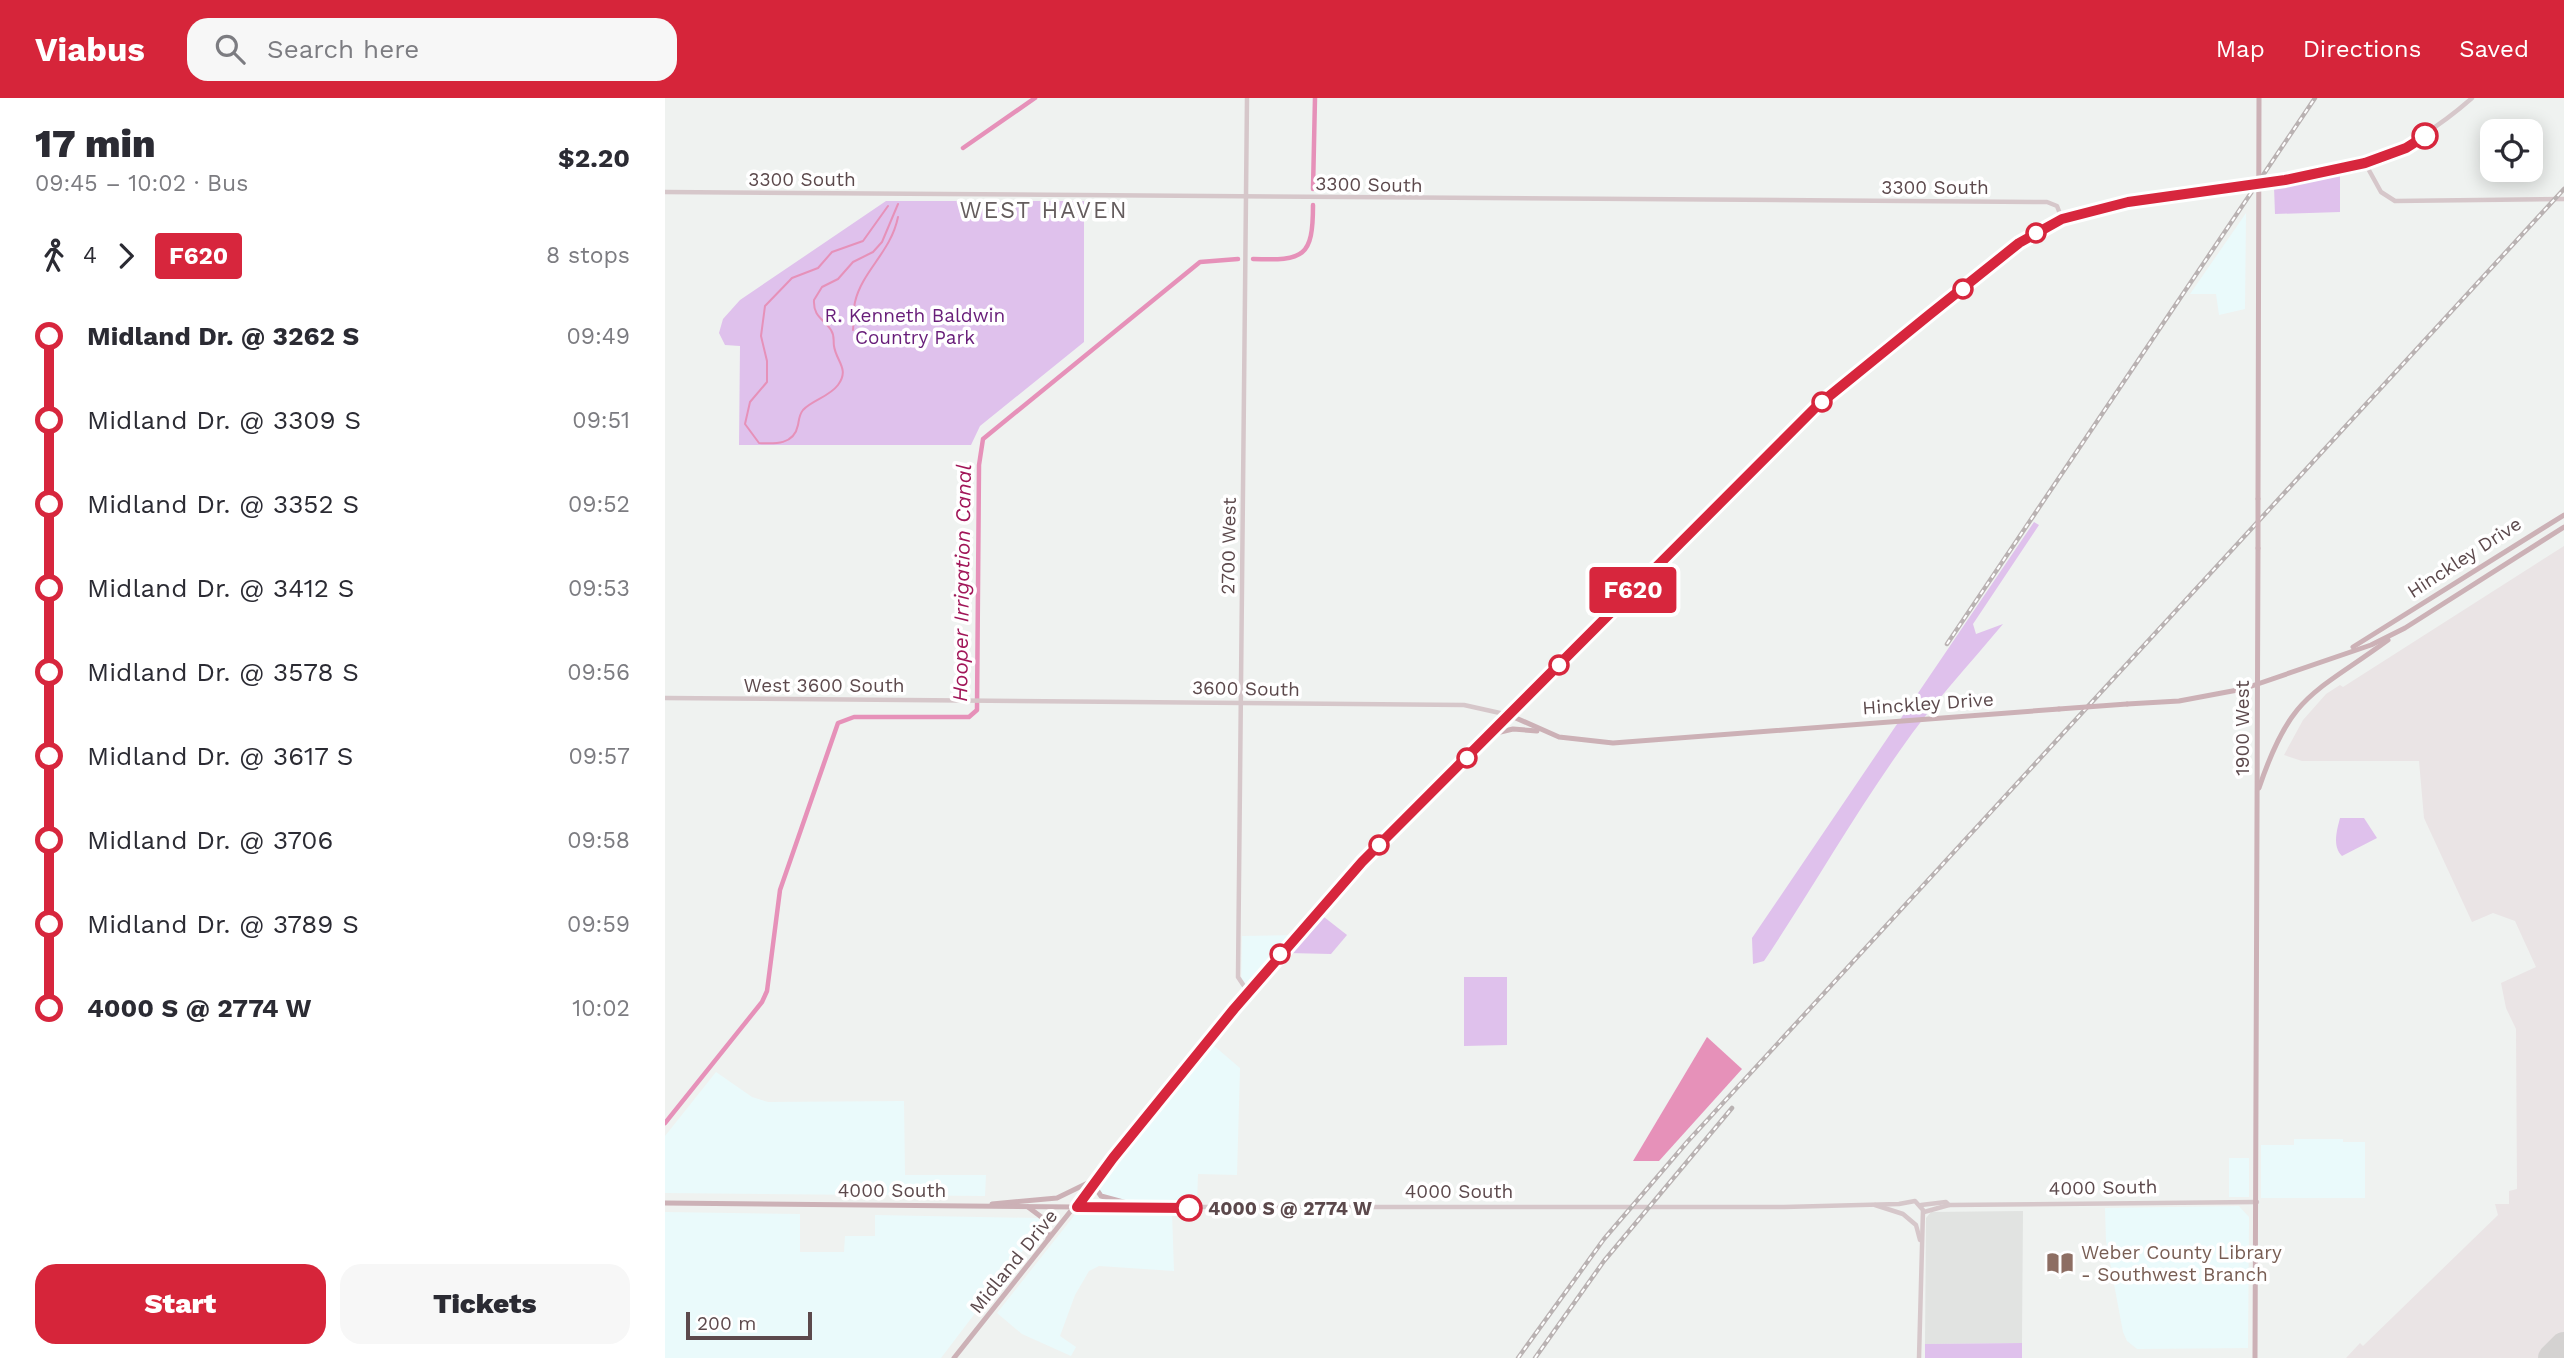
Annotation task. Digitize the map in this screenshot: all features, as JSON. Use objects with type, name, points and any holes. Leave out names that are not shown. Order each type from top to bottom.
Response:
[{"type":"main road","name":"1900 West","points":[[2255,1358],[2259,98]]},
{"type":"main road","name":"Midland Drive","points":[[954,1358],[1248,992],[1320,907],[1817,406],[2019,243],[2062,219],[2128,202],[2258,182]]},
{"type":"main road","name":"Hinckley Drive","points":[[2347,651],[2531,533],[2564,515]]},
{"type":"main road","name":"Hinckley Drive","points":[[1509,715],[1540,731],[1588,743],[1613,743],[2211,696],[2257,684],[2347,651],[2371,646],[2405,628],[2564,527]]},
{"type":"main road","points":[[2257,795],[2273,746],[2304,699],[2331,677],[2405,628]]},
{"type":"main road","points":[[1489,735],[1513,729],[1540,731]]},
{"type":"main road","points":[[1099,1177],[1097,1190],[1101,1196],[1138,1206]]},
{"type":"main road","points":[[986,1206],[1001,1201],[1067,1195],[1099,1177]]},
{"type":"main road","name":"4000 South","points":[[665,1203],[1077,1207]]},
{"type":"main road","points":[[1028,1207],[1048,1222],[1048,1242]]},
{"type":"street","name":"2700 West","points":[[1247,98],[1238,977],[1248,992]]},
{"type":"street","name":"Midland Drive","points":[[2258,182],[2285,180],[2365,163],[2416,141],[2472,98]]},
{"type":"street","points":[[2365,163],[2381,192],[2395,201],[2564,199]]},
{"type":"street","name":"3300 South","points":[[665,192],[2047,202],[2057,206],[2062,219]]},
{"type":"street","name":"West 3600 South","points":[[665,698],[982,700]]},
{"type":"street","name":"3600 South","points":[[982,700],[1464,705],[1509,715]]},
{"type":"street","points":[[1919,1358],[1922,1215],[1921,1205],[1915,1201],[1906,1203],[1903,1213],[1911,1220],[1920,1240]]},
{"type":"street","name":"4000 South","points":[[1921,1205],[1946,1202],[1949,1205]]},
{"type":"street","name":"4000 South","points":[[1922,1215],[1949,1205],[2257,1202]]},
{"type":"street","name":"4000 South","points":[[1077,1207],[1202,1209],[1906,1203]]},
{"type":"street","name":"4000 South","points":[[1875,1205],[1903,1213]]},
{"type":"street","points":[[1911,1220],[1922,1215]]},
{"type":"shaded area","points":[[2246,213],[2245,309],[2219,315],[2216,294],[2190,294]]},
{"type":"shaded area","points":[[2564,546],[2564,1358],[2346,1358],[2360,1343],[2363,1346],[2498,1215],[2495,1204],[2509,1204],[2509,1191],[2517,1189],[2516,1029],[2506,1008],[2501,983],[2536,967],[2515,921],[2493,913],[2472,922],[2424,818],[2419,761],[2302,761],[2284,755],[2303,720],[2326,694],[2340,685],[2343,687]]},
{"type":"shaded area","points":[[1296,935],[1241,997],[1242,936]]},
{"type":"shaded area","points":[[1707,1037],[1742,1069],[1659,1161],[1633,1161]]},
{"type":"shaded area","points":[[1212,1044],[1240,1068],[1237,1175],[1198,1174],[1197,1202],[1104,1202],[1095,1190]]},
{"type":"shaded area","points":[[716,1072],[752,1097],[768,1102],[904,1101],[905,1175],[986,1175],[985,1196],[665,1193],[665,1136]]},
{"type":"shaded area","points":[[2294,1139],[2365,1142],[2365,1198],[2261,1198],[2261,1145],[2294,1145]]},
{"type":"shaded area","points":[[2229,1158],[2249,1158],[2249,1197],[2229,1197]]},
{"type":"shaded area","points":[[2239,1206],[2249,1217],[2248,1348],[2137,1349],[2127,1341],[2123,1332],[2106,1241],[2105,1208]]},
{"type":"shaded area","points":[[2023,1211],[2022,1343],[1925,1344],[1926,1218],[1931,1212]]},
{"type":"shaded area","points":[[665,1212],[800,1214],[800,1252],[844,1252],[845,1236],[875,1236],[875,1215],[1038,1218],[1043,1224],[941,1358],[665,1358]]},
{"type":"shaded area","points":[[1077,1212],[1172,1212],[1174,1271],[1099,1266],[1089,1271],[1075,1295],[1060,1336],[1076,1347],[1071,1356],[1022,1334],[997,1313]]},
{"type":"green space","points":[[2340,174],[2340,212],[2275,214],[2274,187]]},
{"type":"green space","name":"R. Kenneth Baldwin Country Park","points":[[886,201],[1084,201],[1084,342],[980,426],[971,445],[739,445],[740,346],[725,345],[719,333],[723,319],[740,300]]},
{"type":"green space","points":[[2034,522],[2039,525],[1973,624],[1976,634],[2003,624],[1913,733],[1866,801],[1764,961],[1753,964],[1752,938]]},
{"type":"green space","points":[[2340,818],[2364,818],[2377,838],[2342,856],[2336,843]]},
{"type":"green space","points":[[1324,917],[1347,935],[1331,954],[1288,953]]},
{"type":"green space","points":[[1464,977],[1507,977],[1507,1045],[1464,1046]]},
{"type":"green space","points":[[2022,1343],[2022,1358],[1925,1358],[1925,1344]]},
{"type":"waterway","points":[[963,148],[1035,98]]},
{"type":"waterway","name":"Hooper Irrigation Canal","points":[[1313,189],[1315,98]]},
{"type":"waterway","points":[[888,206],[863,241],[832,252],[818,268],[792,278],[765,306],[761,336],[767,361],[767,382],[750,402],[745,424],[759,443],[788,440],[796,432],[803,410],[838,385],[843,370],[835,351],[833,334],[817,314],[814,300],[822,287],[838,279],[853,262],[873,252],[882,242],[898,204]]},
{"type":"waterway","name":"Hooper Irrigation Canal","points":[[1253,259],[1284,259],[1302,252],[1311,236],[1313,205]]},
{"type":"waterway","points":[[853,330],[854,305],[859,291],[889,241],[898,217]]},
{"type":"waterway","name":"Hooper Irrigation Canal","points":[[665,1123],[762,1002],[767,991],[780,890],[838,723],[854,717],[969,717],[977,710],[979,465],[983,439],[1200,262],[1238,259]]},
{"type":"runway","points":[[2552,1358],[2564,1346]]},
{"type":"railway","points":[[1947,644],[2315,98]]},
{"type":"railway","points":[[1518,1358],[1604,1239],[1688,1141],[2564,189]]},
{"type":"railway","points":[[1535,1358],[1604,1261],[1732,1108]]},
{"type":"bus line","name":"F620","points":[[1189,1208],[1077,1207],[1143,1120],[1320,907],[1817,406],[2019,243],[2062,219],[2128,202],[2285,180],[2365,163],[2406,148],[2425,136]]},
{"type":"place","name":"4000 S @ 2774 W","points":[[1189,1208]]},
{"type":"place","name":"Weber County Library - Southwest Branch","points":[[2060,1263]]},
{"type":"district","name":"WEST HAVEN","points":[[1044,210]]}]
